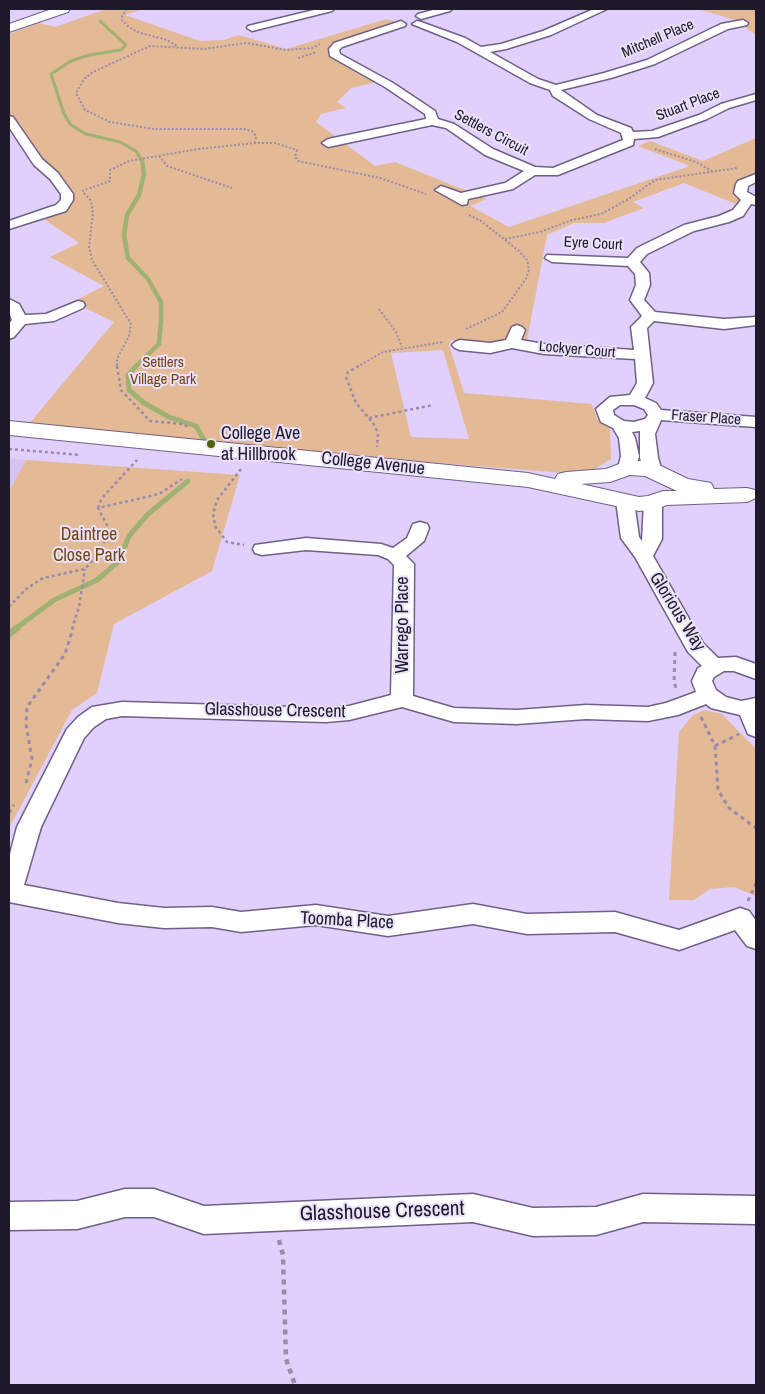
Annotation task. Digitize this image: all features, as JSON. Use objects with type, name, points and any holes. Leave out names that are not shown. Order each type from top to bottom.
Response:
[{"type":"street","points":[[9,22],[48,9]]},
{"type":"street","points":[[9,28],[64,9]]},
{"type":"street","points":[[252,28],[329,9]]},
{"type":"street","points":[[411,18],[447,9]]},
{"type":"street","points":[[481,50],[502,47],[547,33],[602,9]]},
{"type":"street","points":[[411,18],[461,40],[468,46],[481,50],[534,82],[555,88],[557,94],[575,104],[593,118],[627,131],[629,139]]},
{"type":"street","name":"Settlers Circuit","points":[[411,18],[338,45],[334,49],[335,56],[389,84],[431,113],[432,122],[450,126],[489,152],[533,171],[554,172],[629,139]]},
{"type":"street","name":"Mitchell Place","points":[[555,88],[607,76],[651,62],[725,26],[743,23]]},
{"type":"street","name":"Stuart Place","points":[[629,139],[654,134],[703,117],[725,106],[756,97]]},
{"type":"street","points":[[9,120],[38,162],[54,176],[66,194],[67,200],[61,208],[9,225]]},
{"type":"street","points":[[328,143],[432,122]]},
{"type":"street","points":[[441,190],[461,203],[509,186],[533,171]]},
{"type":"street","points":[[756,178],[742,184],[740,193],[752,200],[738,212],[724,219],[689,228],[642,251],[632,262],[642,273],[643,285],[637,300],[650,316],[724,324],[756,321]]},
{"type":"street","name":"Eyre Court","points":[[552,258],[632,262]]},
{"type":"street","points":[[9,303],[14,307],[20,320]]},
{"type":"street","points":[[20,320],[49,318],[78,305]]},
{"type":"street","points":[[636,400],[645,383],[639,326],[650,316]]},
{"type":"street","points":[[9,334],[20,320]]},
{"type":"street","name":"Lockyer Court","points":[[456,339],[490,348],[514,337],[544,349],[642,355]]},
{"type":"street","points":[[622,500],[611,493],[606,485],[630,456],[627,438],[620,425],[607,418],[604,409],[616,400],[636,400],[650,406],[653,419]]},
{"type":"street","name":"Fraser Place","points":[[620,425],[634,427],[653,419],[756,422]]},
{"type":"street","name":"Glorious Way","points":[[644,556],[653,539],[658,488],[649,458],[647,434],[653,419]]},
{"type":"street","name":"College Avenue","points":[[9,428],[528,480],[639,504],[658,488]]},
{"type":"street","name":"College Avenue","points":[[528,480],[571,479],[619,471],[658,488],[751,495]]},
{"type":"street","name":"Glorious Way","points":[[622,500],[630,538],[644,556],[695,647],[714,666]]},
{"type":"street","name":"Warrego Place","points":[[395,555],[415,542],[420,528]]},
{"type":"street","name":"Warrego Place","points":[[262,549],[306,544],[381,550],[395,555],[404,564],[402,700]]},
{"type":"street","name":"Glorious Way","points":[[699,699],[703,677],[714,666],[736,664],[756,672]]},
{"type":"street","points":[[699,699],[726,706],[752,706],[756,730]]},
{"type":"street","name":"Glasshouse Crescent","points":[[9,892],[19,865],[29,827],[75,734],[86,722],[100,712],[122,709],[326,715],[349,713],[402,700],[454,715],[517,717],[586,712],[648,714],[670,710],[699,699]]},
{"type":"street","name":"Toomba Place","points":[[9,892],[118,913],[164,918],[212,917],[241,922],[316,915],[388,926],[473,914],[527,924],[616,922],[679,940],[740,918],[756,939]]},
{"type":"street","name":"Glasshouse Crescent","points":[[9,1216],[77,1215],[125,1203],[154,1203],[204,1220],[473,1208],[533,1222],[596,1221],[643,1208],[756,1210]]},
{"type":"path","points":[[128,9],[122,16],[122,20],[128,26],[137,32],[177,46]]},
{"type":"path","points":[[158,38],[157,42],[150,46],[104,66],[84,79],[76,93],[85,110],[110,122],[154,129],[244,129],[252,131],[256,136],[255,143]]},
{"type":"path","points":[[150,46],[204,49],[246,43],[286,50],[312,48],[326,42]]},
{"type":"path","points":[[298,58],[318,52]]},
{"type":"path","points":[[629,139],[696,162],[712,171]]},
{"type":"path","points":[[66,194],[83,191],[110,181],[110,170],[129,161],[255,143],[275,143],[296,150],[295,157],[298,161],[393,182],[427,194]]},
{"type":"path","points":[[158,156],[167,166],[179,172],[209,179],[232,188]]},
{"type":"path","points":[[504,239],[540,232],[572,220],[601,214],[627,200],[655,180],[739,168]]},
{"type":"path","points":[[83,191],[92,201],[93,213],[89,247],[92,260],[131,324],[128,336],[117,359],[117,374],[121,390],[150,421],[183,424],[191,429]]},
{"type":"path","points":[[372,453],[378,446],[378,433],[369,418],[356,403],[346,377],[348,372],[384,352],[402,347],[441,343],[456,339],[502,312],[526,279],[529,270],[527,260],[461,203]]},
{"type":"path","points":[[379,309],[396,332],[402,347]]},
{"type":"path","points":[[369,418],[434,405]]},
{"type":"path","points":[[24,790],[32,759],[26,724],[27,707],[66,654],[80,607],[85,569],[99,553],[107,536],[107,525],[98,508],[102,498],[137,460]]},
{"type":"path","points":[[242,468],[217,500],[213,514],[215,526],[227,542],[262,549]]},
{"type":"path","points":[[98,508],[159,494],[182,479]]},
{"type":"path","points":[[9,607],[26,589],[43,578],[85,569]]},
{"type":"path","points":[[672,642],[675,652],[674,682],[677,689],[699,699],[701,716],[715,746],[718,790],[729,808],[756,828]]},
{"type":"path","points":[[9,813],[19,798]]},
{"type":"path","points":[[274,1217],[283,1255],[286,1359],[295,1385]]},
{"type":"shaded area","points":[[9,458],[26,460],[9,492]]},
{"type":"green space","name":"Settlers Village Park","points":[[107,9],[143,9],[125,15],[200,41],[224,40],[239,35],[286,49],[387,19],[401,24],[338,45],[335,56],[382,81],[351,88],[337,102],[346,108],[321,114],[316,122],[375,166],[395,162],[487,199],[470,206],[509,227],[690,166],[638,146],[650,141],[703,161],[756,138],[756,178],[742,184],[748,199],[736,204],[684,183],[633,202],[644,208],[604,223],[574,223],[547,235],[526,345],[451,340],[449,345],[464,393],[592,404],[597,419],[610,429],[611,459],[591,471],[564,473],[24,430],[114,322],[73,302],[104,286],[50,257],[79,243],[38,215],[67,200],[9,122],[9,34],[39,23],[55,27]],"holes":[[[443,350],[469,439],[411,437],[391,353]]]},
{"type":"green space","points":[[698,9],[756,9],[756,35],[735,20]]},
{"type":"green space","name":"Daintree Close Park","points":[[26,460],[240,475],[212,571],[114,624],[97,693],[72,710],[9,828],[9,492]]},
{"type":"green space","points":[[704,710],[722,714],[756,749],[756,896],[734,887],[710,889],[694,900],[669,900],[679,732],[693,715]]},
{"type":"waterway","points":[[100,21],[126,45],[121,50],[89,55],[71,61],[51,74],[64,114],[71,125],[86,134],[120,142],[136,151],[142,161]]},
{"type":"waterway","points":[[136,366],[159,344],[161,320],[161,302],[148,279],[128,258],[124,235],[127,215],[139,195],[144,174],[142,160]]},
{"type":"waterway","points":[[136,366],[128,375],[129,390],[144,403],[169,417],[196,426],[204,440]]},
{"type":"waterway","points":[[15,629],[54,600],[97,580],[119,561],[129,536],[148,514],[188,481]]},
{"type":"waterway","points":[[9,634],[17,628]]},
{"type":"place","name":"College Ave at Hillbrook","points":[[211,444]]}]
